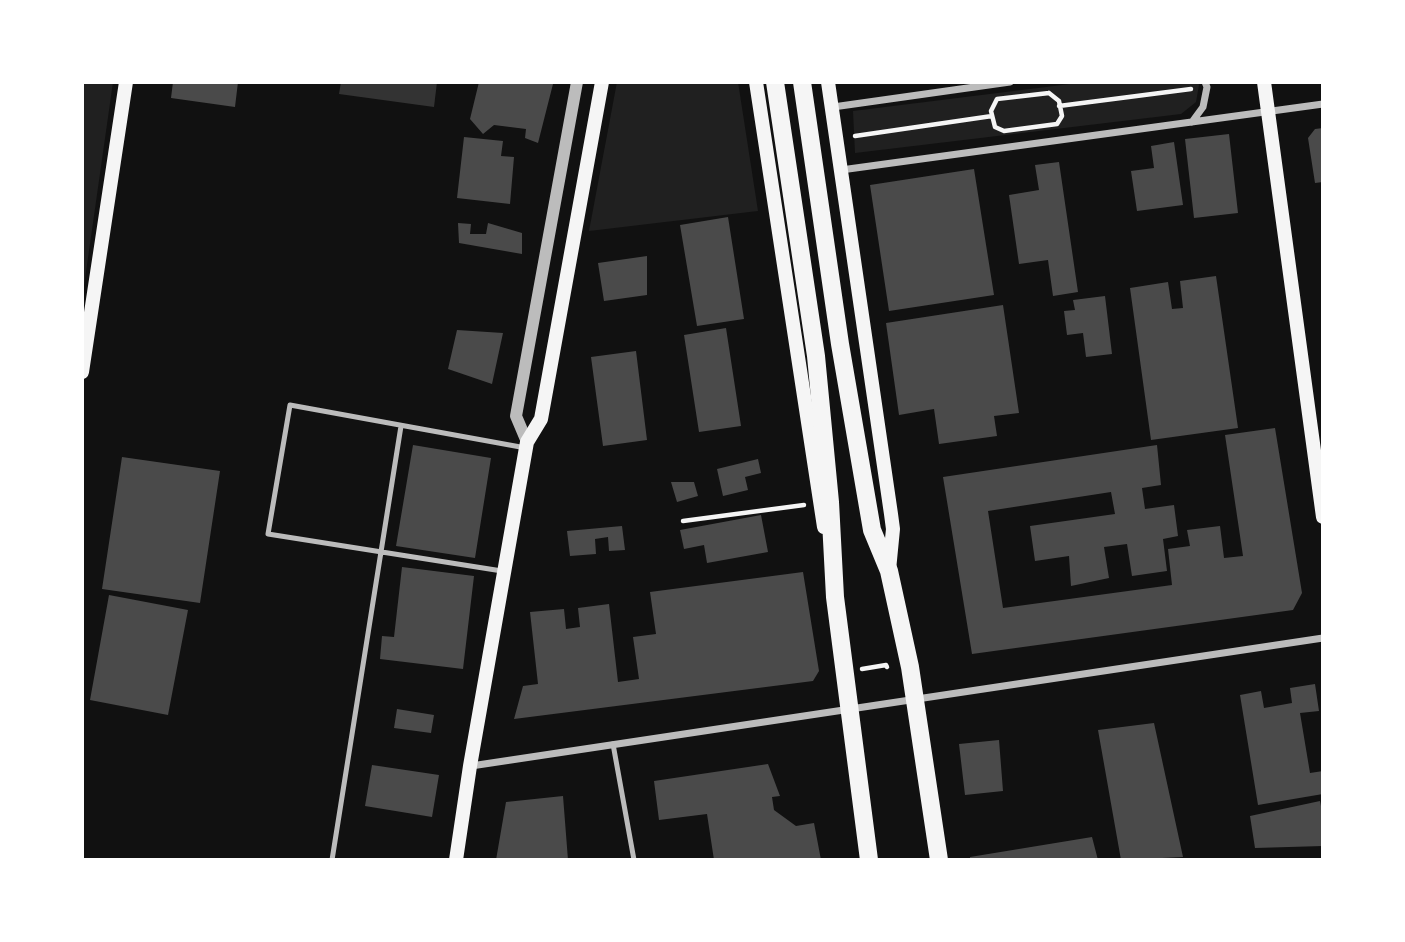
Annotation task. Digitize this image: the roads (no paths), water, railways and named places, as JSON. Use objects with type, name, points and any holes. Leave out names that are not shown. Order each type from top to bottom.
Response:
[{"type":"main road","points":[[83,363],[126,82]]},
{"type":"main road","points":[[456,860],[527,445],[541,419],[602,82]]},
{"type":"main road","points":[[756,82],[835,597],[869,860]]},
{"type":"main road","points":[[775,82],[816,356],[830,502],[835,597]]},
{"type":"main road","points":[[802,82],[840,344],[872,530],[889,571],[915,698],[939,860]]},
{"type":"main road","points":[[828,82],[893,529],[889,571]]},
{"type":"main road","points":[[1264,82],[1323,517]]},
{"type":"street","points":[[527,445],[516,416],[577,82]]},
{"type":"street","points":[[833,107],[1010,82]]},
{"type":"street","points":[[1192,122],[1203,107],[1206,85]]},
{"type":"street","points":[[841,170],[1323,104]]},
{"type":"street","points":[[470,766],[1323,638]]},
{"type":"lane","points":[[505,572],[268,534],[290,405],[401,426],[527,445]]},
{"type":"lane","points":[[332,860],[401,426]]},
{"type":"lane","points":[[613,744],[634,860]]}]
